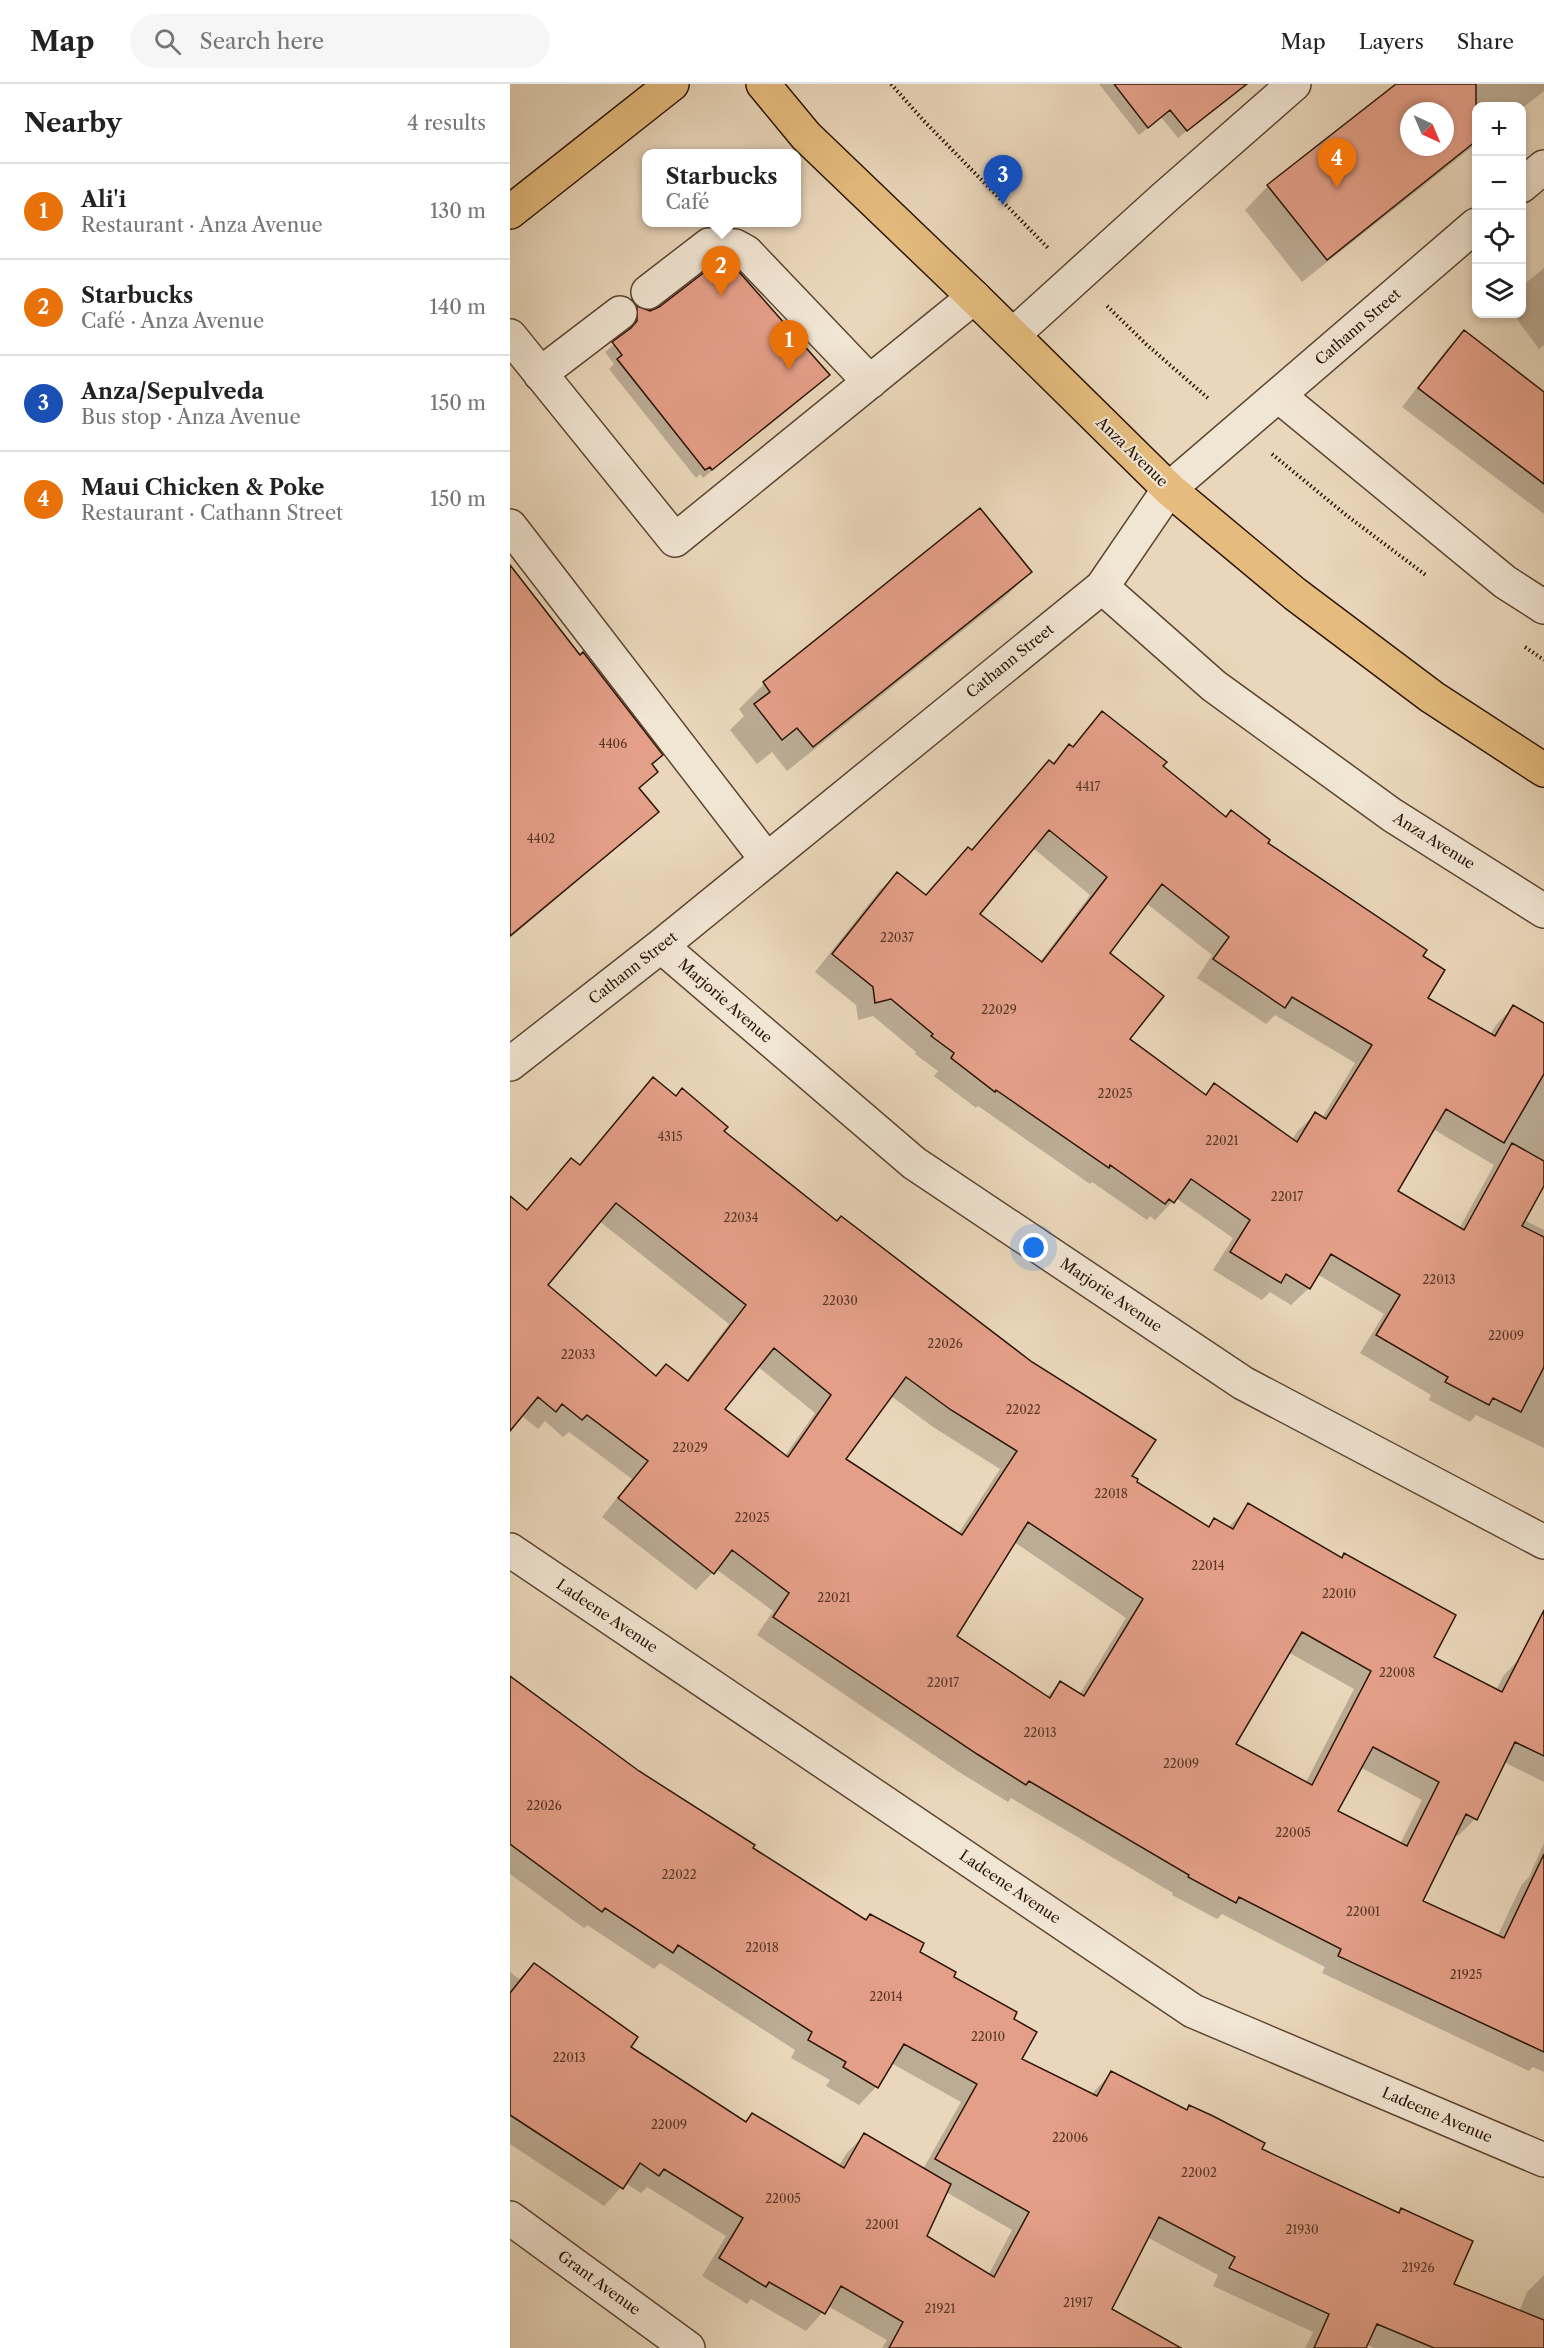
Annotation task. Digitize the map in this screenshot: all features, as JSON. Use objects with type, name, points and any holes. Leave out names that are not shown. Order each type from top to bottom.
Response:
[{"type":"main road","points":[[510,212],[672,84]]},
{"type":"main road","name":"Anza Avenue","points":[[763,84],[806,136],[1169,489],[1294,594],[1432,697],[1544,770]]},
{"type":"street","points":[[1013,335],[1294,84]]},
{"type":"street","points":[[1526,182],[1544,167]]},
{"type":"street","name":"Cathann Street","points":[[510,1064],[661,946],[1102,587],[1169,489],[1472,228]]},
{"type":"street","points":[[648,292],[709,245],[735,246],[746,252],[870,382]]},
{"type":"street","points":[[510,336],[675,540],[974,297]]},
{"type":"street","points":[[540,374],[620,313]]},
{"type":"street","points":[[1279,396],[1505,582],[1544,607]]},
{"type":"street","points":[[510,526],[767,860]]},
{"type":"street","name":"Anza Avenue","points":[[1102,587],[1214,686],[1392,815],[1544,911]]},
{"type":"street","name":"Marjorie Avenue","points":[[661,946],[914,1163],[1243,1383],[1544,1542]]},
{"type":"street","name":"Ladeene Avenue","points":[[510,1550],[1193,2011],[1544,2160]]},
{"type":"street","name":"Grant Avenue","points":[[510,2218],[688,2348]]},
{"type":"path","points":[[891,84],[924,121],[1146,344]]},
{"type":"building","points":[[1114,84],[1247,84],[1187,131],[1170,110],[1148,128]]},
{"type":"building","points":[[1396,84],[1476,84],[1476,102],[1472,102],[1472,144],[1327,260],[1267,185]]},
{"type":"building","points":[[715,264],[740,273],[830,375],[712,470],[710,467],[705,470],[617,359],[622,355],[612,342],[637,321],[637,306],[650,311],[659,307]]},
{"type":"building","points":[[1464,330],[1544,392],[1544,484],[1418,388]]},
{"type":"building","points":[[980,508],[1032,572],[813,747],[797,728],[782,740],[754,704],[770,692],[763,682]]},
{"type":"building","points":[[510,565],[580,655],[583,652],[663,755],[652,764],[658,772],[639,788],[659,812],[510,936]]},
{"type":"building","points":[[1102,711],[1167,762],[1163,766],[1226,817],[1231,810],[1270,840],[1268,843],[1427,950],[1423,956],[1445,970],[1428,998],[1495,1036],[1513,1005],[1544,1023],[1544,1074],[1504,1143],[1446,1109],[1398,1191],[1464,1230],[1512,1143],[1544,1161],[1544,1186],[1522,1226],[1544,1237],[1544,1367],[1521,1412],[1493,1398],[1489,1405],[1445,1382],[1448,1377],[1376,1335],[1400,1295],[1331,1254],[1310,1289],[1286,1274],[1281,1283],[1230,1252],[1250,1220],[1191,1179],[1174,1203],[1169,1199],[1165,1204],[1110,1165],[1109,1168],[996,1090],[995,1092],[951,1058],[954,1053],[931,1036],[933,1034],[891,999],[875,1003],[873,987],[832,954],[897,872],[926,895],[968,847],[972,850],[1049,760],[1054,764],[1069,744],[1073,747]],"holes":[[[1049,830],[1107,877],[1042,962],[980,914]],[[1162,884],[1229,937],[1213,959],[1285,1008],[1292,997],[1372,1045],[1326,1119],[1315,1112],[1297,1142],[1214,1083],[1206,1095],[1130,1039],[1164,996],[1110,953]]]},
{"type":"building","points":[[653,1077],[676,1096],[682,1088],[728,1127],[724,1131],[837,1221],[841,1216],[1032,1362],[1156,1440],[1132,1476],[1138,1479],[1137,1482],[1209,1527],[1214,1518],[1233,1529],[1248,1503],[1342,1558],[1344,1553],[1456,1615],[1434,1657],[1502,1692],[1544,1610],[1544,1756],[1515,1742],[1477,1820],[1466,1814],[1423,1901],[1504,1938],[1544,1854],[1544,2052],[1338,1956],[1341,1949],[1239,1897],[1236,1903],[1188,1877],[1189,1875],[1029,1781],[1026,1785],[977,1754],[773,1617],[789,1593],[732,1550],[714,1574],[618,1498],[648,1461],[587,1415],[582,1420],[562,1404],[556,1412],[538,1397],[510,1431],[510,1196],[527,1210],[571,1158],[580,1165]],"holes":[[[616,1203],[746,1305],[688,1381],[666,1364],[656,1376],[548,1285]],[[774,1348],[831,1395],[788,1457],[725,1409]],[[906,1377],[951,1410],[1017,1451],[962,1535],[846,1459]],[[1028,1522],[1143,1599],[1084,1696],[1060,1681],[1050,1698],[957,1636]],[[1302,1632],[1371,1671],[1312,1785],[1236,1744]],[[1373,1747],[1439,1782],[1407,1846],[1338,1811]]]},
{"type":"building","points":[[510,1676],[639,1771],[755,1845],[753,1848],[866,1920],[870,1914],[924,1943],[920,1952],[956,1972],[954,1977],[1017,2012],[1014,2019],[1037,2032],[1022,2059],[1097,2096],[1111,2071],[1187,2110],[1189,2105],[1213,2116],[1265,2143],[1262,2149],[1399,2213],[1401,2208],[1473,2241],[1454,2284],[1544,2320],[1544,2348],[1434,2348],[1377,2324],[1366,2348],[1314,2348],[1329,2314],[1229,2268],[1235,2257],[1159,2217],[1112,2309],[1181,2348],[889,2348],[903,2322],[841,2286],[825,2314],[769,2282],[766,2287],[719,2258],[743,2218],[664,2169],[659,2176],[640,2163],[623,2189],[510,2115],[510,1993],[534,1963],[638,2037],[631,2047],[746,2122],[752,2113],[844,2168],[864,2133],[951,2184],[927,2236],[994,2277],[1029,2212],[935,2159],[977,2084],[904,2044],[878,2088],[843,2067],[846,2062],[808,2040],[812,2032],[678,1945],[673,1953],[605,1908],[602,1912],[510,1844]]},
{"type":"place","name":"Maui Chicken & Poke","points":[[1337,188]]},
{"type":"place","name":"Anza/Sepulveda","points":[[1003,205]]},
{"type":"place","name":"Starbucks","points":[[721,296]]},
{"type":"place","name":"Ali'i","points":[[789,370]]}]
